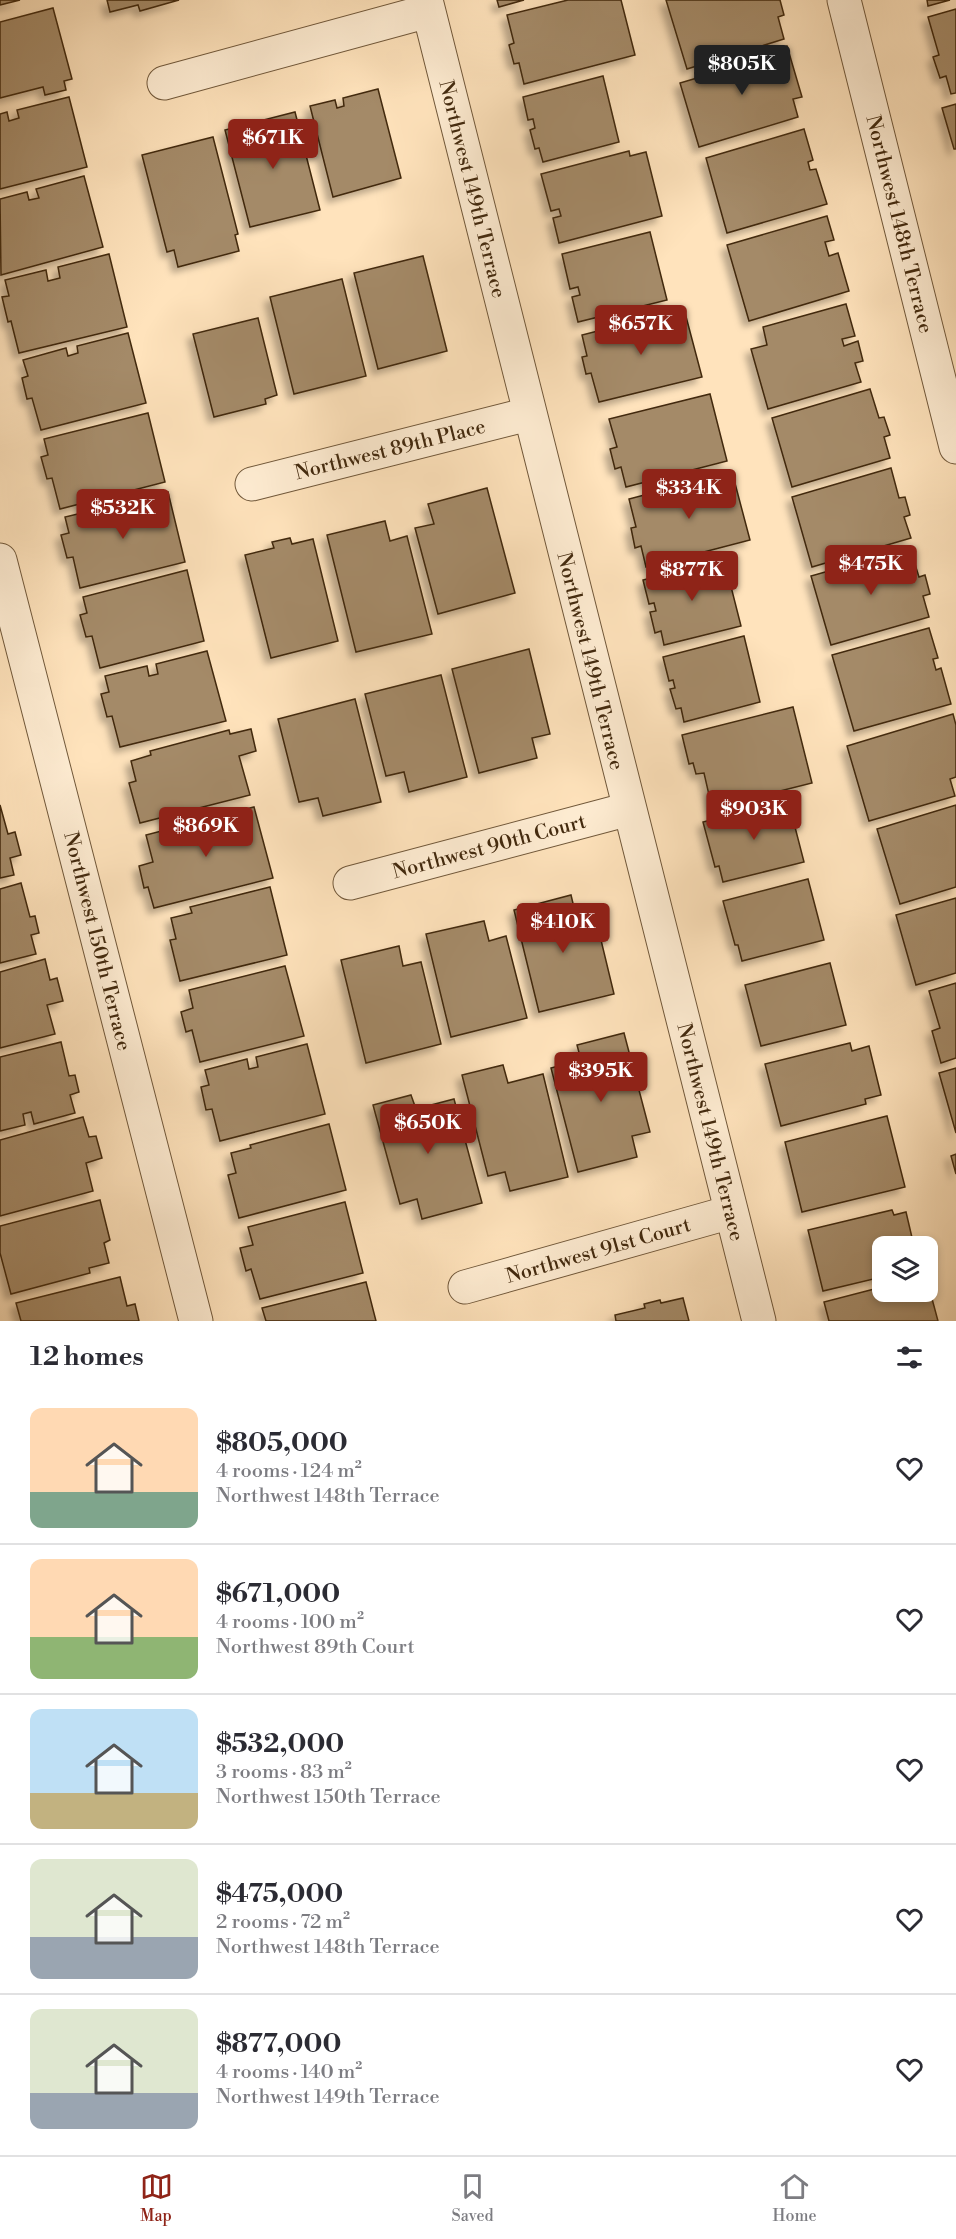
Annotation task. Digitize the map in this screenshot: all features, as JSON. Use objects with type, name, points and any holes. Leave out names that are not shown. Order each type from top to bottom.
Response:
[{"type":"street","name":"Northwest 148th Terrace","points":[[844,0],[951,411],[956,447]]},
{"type":"street","points":[[164,83],[427,5]]},
{"type":"street","name":"Northwest 149th Terrace","points":[[427,5],[759,1321]]},
{"type":"street","name":"Northwest 89th Place","points":[[252,484],[529,414]]},
{"type":"street","name":"Northwest 150th Terrace","points":[[0,560],[196,1321]]},
{"type":"street","name":"Northwest 90th Court","points":[[350,883],[629,809]]},
{"type":"street","name":"Northwest 91st Court","points":[[465,1287],[731,1212]]},
{"type":"building","points":[[0,0],[20,0],[0,5]]},
{"type":"building","points":[[107,0],[179,0],[140,11],[138,5],[110,12]]},
{"type":"building","points":[[497,0],[524,0],[499,7]]},
{"type":"building","points":[[568,0],[621,0],[635,55],[524,84],[519,63],[514,64],[509,45],[514,43],[507,15]]},
{"type":"building","points":[[666,0],[780,0],[784,15],[778,17],[784,39],[687,69]]},
{"type":"building","points":[[927,0],[950,0],[928,6]]},
{"type":"building","points":[[53,8],[72,79],[64,81],[66,90],[45,95],[43,87],[0,98],[0,22]]},
{"type":"building","points":[[956,9],[956,93],[951,94],[946,76],[940,78],[933,57],[939,55],[928,17]]},
{"type":"building","points":[[787,46],[802,97],[793,99],[798,117],[699,147],[680,83],[697,78],[695,73]]},
{"type":"building","points":[[603,76],[619,142],[543,162],[539,148],[535,149],[530,130],[535,128],[533,119],[528,120],[523,97]]},
{"type":"building","points":[[378,89],[401,178],[333,197],[310,106],[335,100],[337,108],[344,106],[343,98]]},
{"type":"building","points":[[69,97],[87,167],[0,189],[0,114],[7,112],[9,121],[19,118],[17,110]]},
{"type":"building","points":[[956,104],[956,149],[954,149],[942,108]]},
{"type":"building","points":[[295,112],[320,210],[250,227],[225,130]]},
{"type":"building","points":[[804,129],[813,160],[808,162],[810,170],[816,169],[827,204],[727,233],[706,158]]},
{"type":"building","points":[[213,137],[238,234],[235,235],[239,251],[178,267],[174,250],[167,252],[142,155]]},
{"type":"building","points":[[629,151],[630,156],[646,152],[662,216],[559,243],[553,218],[561,216],[559,209],[551,211],[541,174]]},
{"type":"building","points":[[84,176],[103,247],[1,275],[0,199],[27,192],[29,200],[39,198],[36,189]]},
{"type":"building","points":[[827,216],[834,240],[825,242],[829,256],[838,253],[849,291],[749,321],[727,245]]},
{"type":"building","points":[[650,232],[667,300],[578,322],[572,297],[580,295],[578,287],[570,289],[562,254]]},
{"type":"building","points":[[109,254],[127,327],[19,353],[2,297],[9,296],[5,280],[46,270],[48,281],[60,278],[58,267]]},
{"type":"building","points":[[423,256],[447,351],[378,369],[354,273]]},
{"type":"building","points":[[342,279],[366,376],[294,394],[270,297]]},
{"type":"building","points":[[846,304],[855,336],[842,339],[844,346],[858,341],[863,361],[855,363],[861,382],[768,409],[751,349],[767,345],[763,327]]},
{"type":"building","points":[[684,309],[702,377],[599,402],[591,373],[586,374],[582,357],[587,356],[582,335]]},
{"type":"building","points":[[258,318],[277,395],[265,399],[266,404],[214,417],[193,334]]},
{"type":"building","points":[[128,333],[146,403],[41,430],[32,398],[27,399],[22,378],[28,376],[23,360],[66,348],[68,356],[78,353],[77,346]]},
{"type":"building","points":[[870,389],[879,418],[884,417],[890,435],[884,437],[890,458],[792,487],[772,418]]},
{"type":"building","points":[[710,394],[727,461],[626,487],[621,467],[615,469],[610,449],[617,447],[609,419]]},
{"type":"building","points":[[148,413],[165,482],[60,509],[52,478],[47,479],[41,457],[48,455],[44,439]]},
{"type":"building","points":[[891,468],[899,498],[905,497],[910,515],[904,517],[911,538],[812,567],[792,497]]},
{"type":"building","points":[[732,472],[750,540],[646,567],[641,546],[635,548],[631,528],[636,527],[629,499]]},
{"type":"building","points":[[487,488],[515,593],[438,614],[415,528],[434,524],[428,504]]},
{"type":"building","points":[[168,492],[185,562],[80,588],[73,557],[67,558],[61,535],[69,533],[65,517],[107,507],[110,517],[119,515],[116,504]]},
{"type":"building","points":[[385,521],[390,541],[407,536],[432,634],[356,652],[327,535]]},
{"type":"building","points":[[290,538],[292,544],[313,539],[338,641],[271,658],[245,555],[274,548],[272,542]]},
{"type":"building","points":[[910,548],[919,577],[925,575],[930,594],[923,596],[929,617],[831,645],[811,576]]},
{"type":"building","points":[[724,559],[741,626],[664,645],[661,631],[655,633],[650,612],[656,611],[654,603],[649,604],[643,580]]},
{"type":"building","points":[[187,570],[204,641],[100,668],[92,636],[86,637],[80,615],[87,613],[83,597]]},
{"type":"building","points":[[929,628],[938,658],[933,659],[936,670],[941,668],[951,704],[854,731],[832,655]]},
{"type":"building","points":[[744,636],[760,702],[684,722],[681,708],[676,709],[670,689],[675,688],[673,680],[669,681],[663,657]]},
{"type":"building","points":[[529,649],[550,734],[532,738],[537,758],[479,773],[452,669]]},
{"type":"building","points":[[207,651],[226,721],[120,747],[112,716],[107,717],[101,694],[109,692],[105,676],[147,666],[149,676],[158,674],[156,664]]},
{"type":"building","points":[[441,675],[467,777],[409,792],[404,772],[386,776],[365,694]]},
{"type":"building","points":[[355,699],[381,802],[323,816],[318,798],[299,802],[278,719]]},
{"type":"building","points":[[793,707],[812,783],[712,808],[704,773],[696,774],[693,763],[689,764],[682,735]]},
{"type":"building","points":[[953,714],[956,725],[956,777],[950,779],[955,796],[869,821],[847,746]]},
{"type":"building","points":[[251,729],[256,751],[239,756],[250,795],[140,823],[129,783],[136,781],[131,761],[151,755],[150,751],[229,730],[230,734]]},
{"type":"building","points":[[788,800],[804,862],[723,882],[719,866],[715,867],[703,822]]},
{"type":"building","points":[[0,805],[8,834],[15,832],[21,855],[10,858],[14,875],[0,878]]},
{"type":"building","points":[[956,805],[956,887],[900,904],[877,829]]},
{"type":"building","points":[[254,807],[273,878],[154,908],[148,887],[144,888],[139,866],[153,862],[146,835]]},
{"type":"building","points":[[808,879],[824,940],[742,961],[738,945],[735,945],[723,901]]},
{"type":"building","points":[[21,883],[30,917],[35,916],[39,933],[31,935],[36,954],[0,963],[0,889]]},
{"type":"building","points":[[270,887],[287,955],[180,981],[170,940],[176,939],[171,918],[192,913],[190,907]]},
{"type":"building","points":[[571,895],[576,916],[594,911],[614,994],[539,1012],[514,910]]},
{"type":"building","points":[[956,898],[956,973],[916,985],[896,915]]},
{"type":"building","points":[[484,921],[489,941],[506,936],[527,1018],[451,1037],[426,934]]},
{"type":"building","points":[[399,946],[403,966],[421,962],[441,1044],[366,1063],[341,960]]},
{"type":"building","points":[[45,959],[50,980],[57,978],[63,1001],[47,1005],[55,1034],[0,1048],[0,972]]},
{"type":"building","points":[[830,963],[846,1025],[761,1046],[745,985]]},
{"type":"building","points":[[285,966],[304,1036],[200,1062],[192,1030],[186,1032],[181,1012],[193,1008],[189,990]]},
{"type":"building","points":[[956,983],[956,1058],[941,1063],[932,1031],[940,1028],[929,991]]},
{"type":"building","points":[[624,1033],[650,1132],[632,1136],[637,1157],[578,1172],[551,1068],[581,1060],[577,1045]]},
{"type":"building","points":[[61,1042],[69,1076],[75,1075],[79,1092],[70,1095],[75,1113],[34,1124],[31,1112],[23,1114],[25,1125],[0,1131],[0,1057]]},
{"type":"building","points":[[850,1043],[852,1051],[869,1046],[881,1095],[865,1099],[866,1104],[781,1126],[765,1064]]},
{"type":"building","points":[[307,1044],[325,1114],[220,1141],[212,1109],[206,1110],[201,1087],[209,1085],[205,1070],[247,1059],[249,1069],[258,1067],[256,1057]]},
{"type":"building","points":[[503,1065],[508,1083],[543,1074],[568,1177],[510,1191],[505,1172],[488,1176],[462,1075]]},
{"type":"building","points":[[956,1068],[956,1133],[939,1073]]},
{"type":"building","points":[[411,1095],[416,1109],[454,1099],[482,1203],[422,1219],[417,1199],[400,1204],[373,1105]]},
{"type":"building","points":[[887,1116],[905,1187],[802,1212],[785,1142]]},
{"type":"building","points":[[83,1117],[89,1137],[96,1136],[102,1158],[86,1163],[93,1191],[0,1216],[0,1140]]},
{"type":"building","points":[[329,1124],[346,1190],[239,1218],[228,1175],[236,1173],[231,1153],[251,1148],[250,1145]]},
{"type":"building","points":[[956,1154],[956,1174],[951,1156]]},
{"type":"building","points":[[100,1200],[110,1240],[104,1243],[109,1263],[89,1268],[90,1273],[11,1294],[0,1253],[0,1226]]},
{"type":"building","points":[[345,1202],[363,1273],[260,1299],[251,1269],[246,1271],[240,1248],[253,1245],[248,1227]]},
{"type":"building","points":[[892,1210],[894,1215],[906,1212],[912,1236],[872,1236],[872,1279],[823,1291],[808,1230]]},
{"type":"building","points":[[120,1277],[127,1306],[135,1304],[139,1321],[21,1321],[16,1303]]},
{"type":"building","points":[[366,1282],[376,1321],[266,1321],[262,1308]]},
{"type":"building","points":[[872,1290],[872,1302],[933,1302],[938,1321],[829,1321],[824,1302]]},
{"type":"building","points":[[683,1298],[689,1321],[616,1321],[615,1315],[645,1308],[644,1304]]}]
